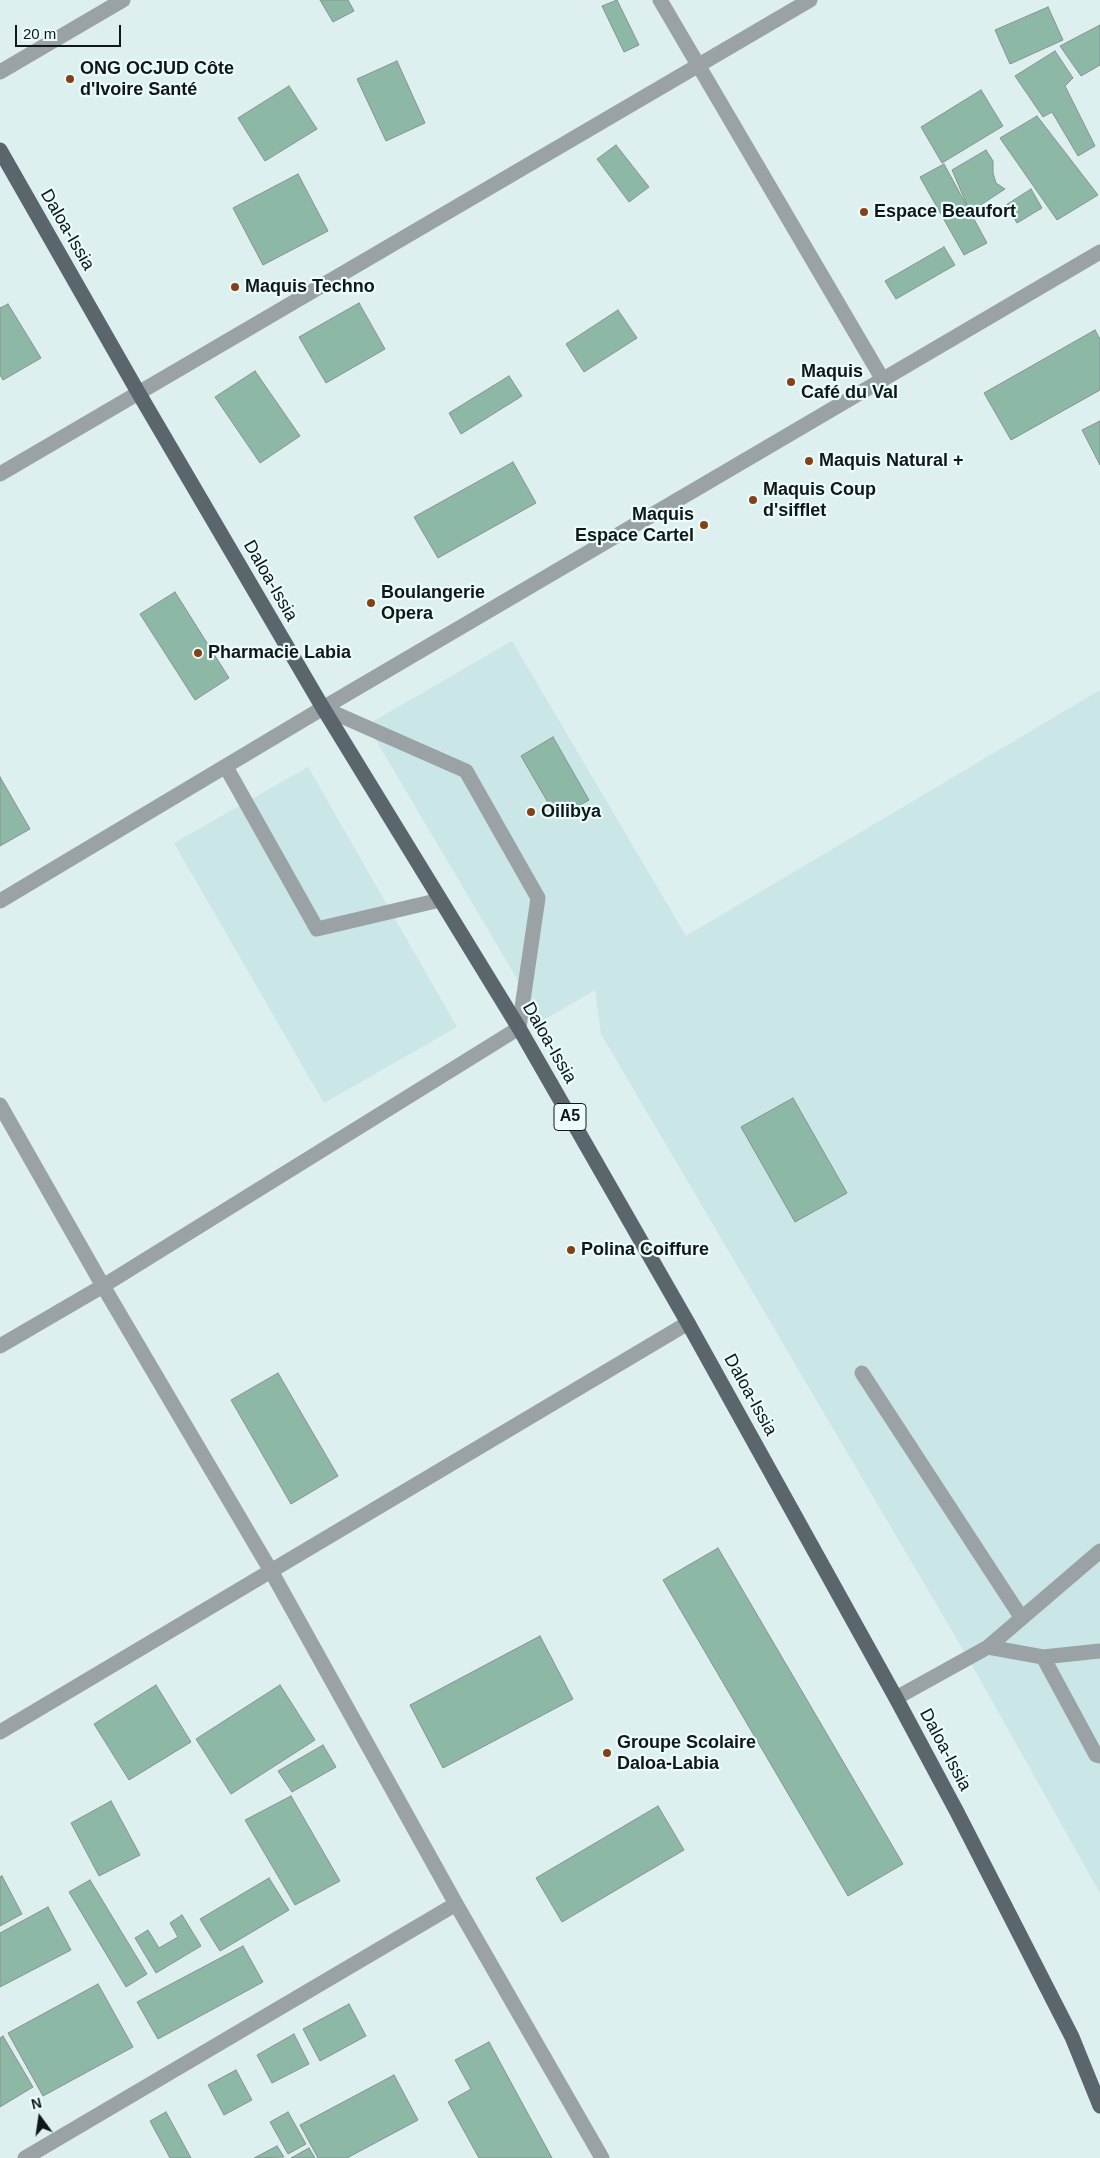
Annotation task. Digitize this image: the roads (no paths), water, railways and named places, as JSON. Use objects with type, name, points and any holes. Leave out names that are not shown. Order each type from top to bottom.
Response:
[{"type":"main road","name":"Daloa-Issia","points":[[0,150],[138,392],[323,708],[519,1028],[688,1323],[896,1698],[1072,2037],[1100,2106]]},
{"type":"street","points":[[0,72],[123,0]]},
{"type":"street","points":[[660,0],[883,380]]},
{"type":"street","points":[[0,474],[810,0]]},
{"type":"street","points":[[0,901],[323,708],[1100,252]]},
{"type":"street","points":[[0,1346],[103,1286],[519,1028],[538,898],[466,771],[323,708]]},
{"type":"street","points":[[226,767],[317,929],[440,900]]},
{"type":"street","points":[[0,1105],[103,1286],[271,1572],[456,1904],[602,2158]]},
{"type":"street","points":[[0,1732],[688,1323]]},
{"type":"street","points":[[862,1373],[1021,1617]]},
{"type":"street","points":[[896,1698],[988,1647],[1100,1551]]},
{"type":"street","points":[[988,1647],[1043,1657],[1100,1651]]},
{"type":"street","points":[[1043,1657],[1096,1755],[1100,1756]]},
{"type":"street","points":[[25,2158],[456,1904]]},
{"type":"place","name":"ONG OCJUD Côte d'Ivoire Santé","points":[[70,79]]},
{"type":"place","name":"Espace Beaufort","points":[[864,212]]},
{"type":"place","name":"Maquis Techno","points":[[235,287]]},
{"type":"place","name":"Maquis Café du Val","points":[[791,382]]},
{"type":"place","name":"Maquis Natural +","points":[[809,461]]},
{"type":"place","name":"Maquis Coup d'sifflet","points":[[753,500]]},
{"type":"place","name":"Maquis Espace Cartel","points":[[704,525]]},
{"type":"place","name":"Boulangerie Opera","points":[[371,603]]},
{"type":"place","name":"Pharmacie Labia","points":[[198,653]]},
{"type":"place","name":"Oilibya","points":[[531,812]]},
{"type":"place","name":"Polina Coiffure","points":[[571,1250]]},
{"type":"place","name":"Groupe Scolaire Daloa-Labia","points":[[607,1753]]}]
